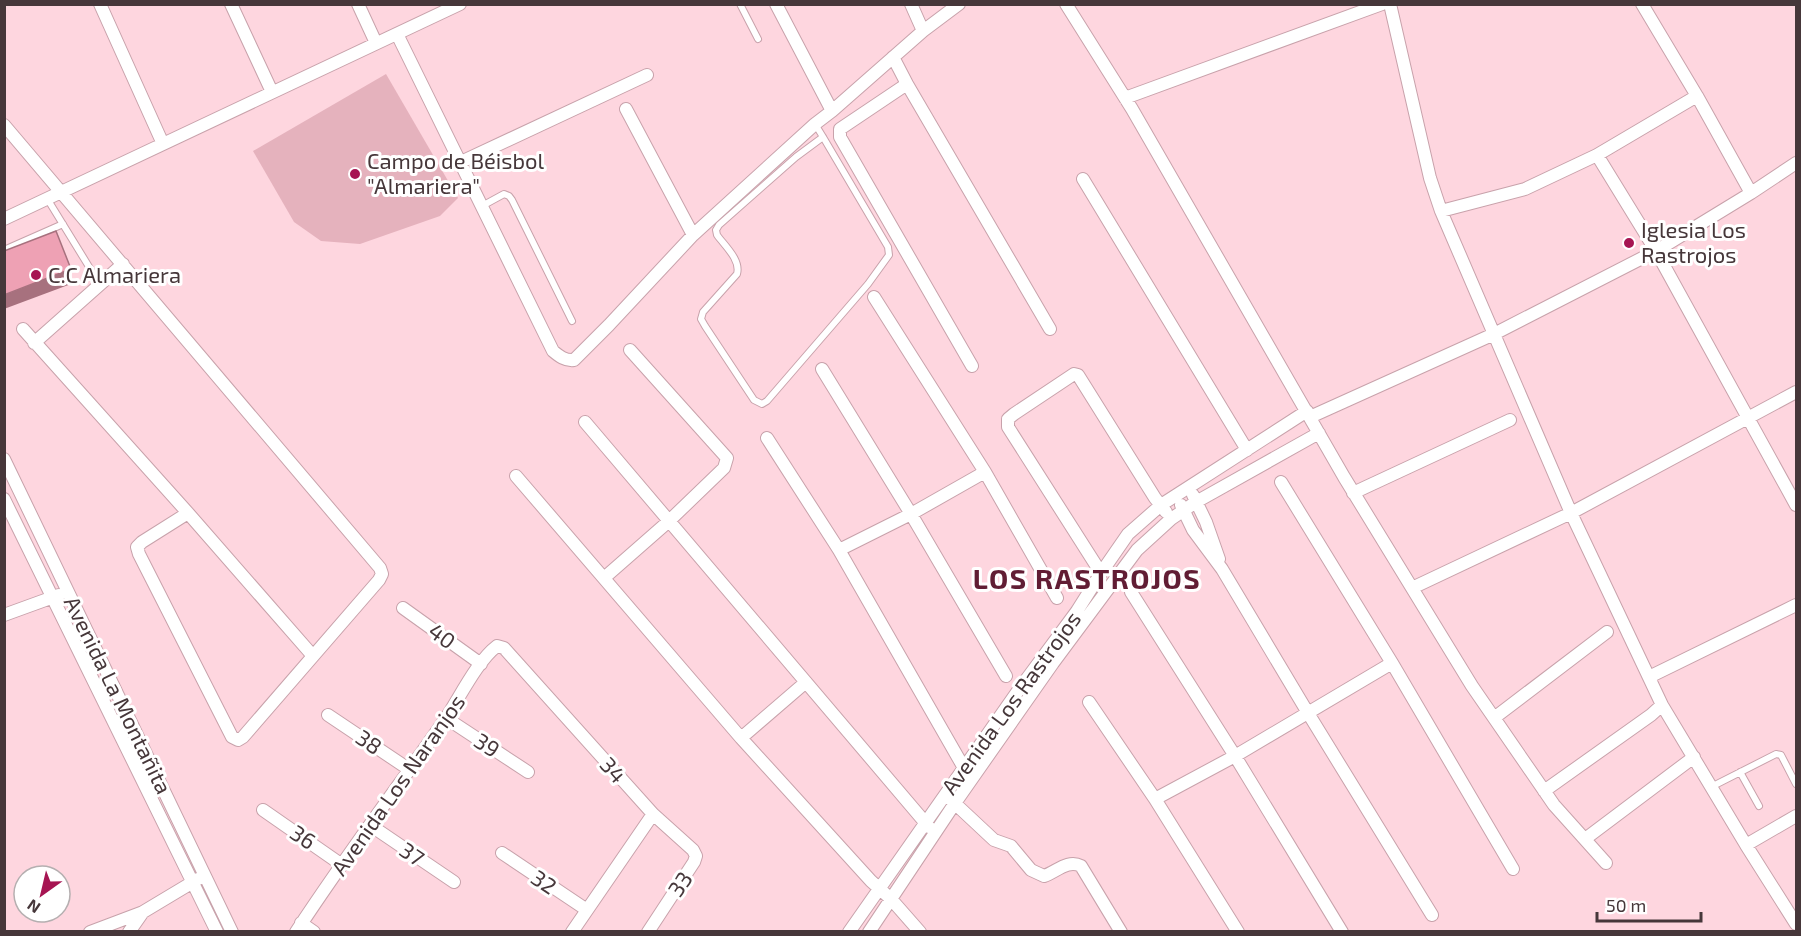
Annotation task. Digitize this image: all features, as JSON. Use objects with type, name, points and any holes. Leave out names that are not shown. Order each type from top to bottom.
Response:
[{"type":"street","points":[[100,4],[163,144]]},
{"type":"street","points":[[231,4],[272,92]]},
{"type":"street","points":[[358,4],[376,43]]},
{"type":"street","points":[[4,219],[460,4]]},
{"type":"street","points":[[776,4],[832,111]]},
{"type":"street","points":[[911,4],[923,31]]},
{"type":"street","points":[[397,34],[553,351],[569,360],[574,360],[693,235],[815,124],[923,31],[959,4]]},
{"type":"street","points":[[1066,4],[1125,98],[1353,493],[1472,687],[1554,805],[1606,863]]},
{"type":"street","points":[[1125,98],[1382,4]]},
{"type":"street","points":[[1390,4],[1430,178],[1441,211],[1571,513],[1662,705],[1746,845],[1797,924]]},
{"type":"street","points":[[1642,4],[1751,193]]},
{"type":"street","points":[[893,57],[1050,329]]},
{"type":"street","points":[[461,162],[647,75]]},
{"type":"street","points":[[907,84],[840,129],[840,137],[972,366]]},
{"type":"street","points":[[1441,211],[1525,189],[1597,155],[1697,96]]},
{"type":"street","points":[[626,109],[693,235]]},
{"type":"street","points":[[4,125],[380,568],[382,574],[379,580],[238,740],[232,737],[137,547],[188,513]]},
{"type":"street","points":[[1597,155],[1656,251],[1797,505]]},
{"type":"street","name":"Avenida Los Rastrojos","points":[[968,773],[1020,688],[1077,611],[1128,534],[1161,506],[1246,450],[1309,414],[1494,334],[1656,251],[1797,163]]},
{"type":"street","points":[[1083,179],[1246,450]]},
{"type":"street","points":[[34,343],[123,264]]},
{"type":"street","points":[[874,297],[986,472],[1058,598]]},
{"type":"street","points":[[23,329],[313,656]]},
{"type":"street","points":[[604,578],[669,521],[724,468],[727,458],[630,350]]},
{"type":"street","points":[[822,369],[1006,676]]},
{"type":"street","points":[[1101,573],[1008,427],[1008,419],[1014,414],[1074,374],[1078,375],[1155,498],[1171,519]]},
{"type":"street","points":[[1412,588],[1571,513],[1797,392]]},
{"type":"street","points":[[1353,493],[1510,420]]},
{"type":"street","points":[[585,422],[930,828]]},
{"type":"street","name":"Avenida Los Rastrojos","points":[[849,932],[880,888],[930,828],[968,773],[1137,550],[1171,519],[1196,502],[1319,433]]},
{"type":"street","points":[[767,438],[838,550],[968,773]]},
{"type":"street","name":"Avenida La Montañita","points":[[4,459],[69,592],[199,878],[217,932]]},
{"type":"street","points":[[838,550],[911,514],[986,472]]},
{"type":"street","points":[[516,476],[741,738],[920,932]]},
{"type":"street","points":[[1281,482],[1392,663],[1513,869]]},
{"type":"street","points":[[1189,487],[1212,536],[1222,569]]},
{"type":"street","points":[[1175,496],[1193,530],[1222,569],[1432,915]]},
{"type":"street","name":"Avenida La Montañita","points":[[4,499],[199,878],[232,932]]},
{"type":"street","points":[[4,615],[69,592]]},
{"type":"street","points":[[1131,592],[1235,756],[1342,932]]},
{"type":"street","points":[[1649,677],[1797,605]]},
{"type":"street","name":"40","points":[[403,608],[481,664]]},
{"type":"street","points":[[1494,718],[1607,632]]},
{"type":"street","name":"Avenida Los Naranjos","points":[[298,927],[447,718],[481,664],[497,646],[504,648]]},
{"type":"street","name":"34","points":[[504,648],[653,814]]},
{"type":"street","points":[[1155,799],[1235,756],[1392,663]]},
{"type":"street","points":[[741,738],[806,682]]},
{"type":"street","points":[[1089,702],[1155,799],[1238,932]]},
{"type":"street","points":[[1544,791],[1662,705]]},
{"type":"street","name":"38","points":[[328,715],[410,770]]},
{"type":"street","name":"39","points":[[447,718],[528,772]]},
{"type":"street","points":[[1585,839],[1694,757]]},
{"type":"street","points":[[950,799],[994,840],[1011,846],[1031,870],[1038,874],[1044,876],[1075,862],[1081,866],[1121,932]]},
{"type":"street","name":"36","points":[[263,810],[342,865]]},
{"type":"street","points":[[572,932],[653,814]]},
{"type":"street","name":"33","points":[[648,932],[696,856],[693,850],[653,814]]},
{"type":"street","points":[[1746,845],[1797,816]]},
{"type":"street","name":"37","points":[[370,825],[454,882]]},
{"type":"street","name":"Avenida Los Rastrojos","points":[[869,932],[891,899],[930,828]]},
{"type":"street","name":"32","points":[[502,854],[587,910]]},
{"type":"street","points":[[90,932],[143,912],[199,878]]},
{"type":"street","points":[[129,932],[143,912]]},
{"type":"street","points":[[298,927],[314,932]]},
{"type":"lane","points":[[740,4],[758,39]]},
{"type":"lane","points":[[815,124],[823,137],[888,247],[889,255],[868,285],[762,404],[754,400],[701,319],[703,312],[737,274],[737,262],[717,235],[716,230],[796,157],[823,137]]},
{"type":"lane","points":[[482,206],[504,194],[509,195],[572,321]]},
{"type":"lane","points":[[48,200],[91,270]]},
{"type":"lane","points":[[4,250],[63,224]]},
{"type":"lane","points":[[1711,787],[1776,754],[1779,754],[1797,784]]},
{"type":"lane","points":[[1740,772],[1759,806]]},
{"type":"shaded area","name":"Campo de Béisbol \"Almariera\"","points":[[386,74],[458,198],[440,216],[360,244],[321,241],[294,222],[253,151]]},
{"type":"building","name":"C.C Almariera","points":[[56,231],[71,269],[4,295],[4,251]]},
{"type":"place","name":"Campo de Béisbol \"Almariera\"","points":[[355,174]]},
{"type":"place","name":"Iglesia Los Rastrojos","points":[[1629,243]]},
{"type":"place","name":"C.C Almariera","points":[[36,275]]},
{"type":"district","name":"LOS RASTROJOS","points":[[1087,579]]}]
